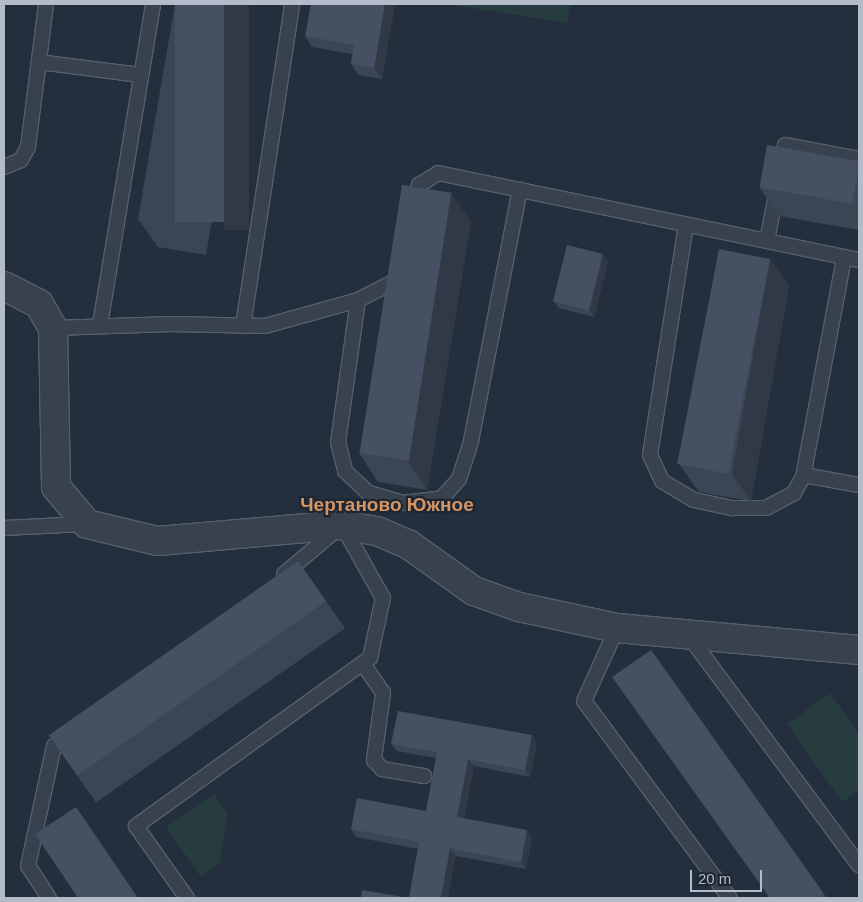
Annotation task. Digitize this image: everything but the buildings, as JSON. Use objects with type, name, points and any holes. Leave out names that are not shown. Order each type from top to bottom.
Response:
[{"type":"street","points":[[4,286],[38,304],[53,328],[56,486],[87,524],[158,541],[342,525],[377,531],[408,544],[474,592],[519,608],[617,628],[859,650]]},
{"type":"lane","points":[[4,168],[21,160],[28,147],[46,4]]},
{"type":"lane","points":[[100,325],[153,4]]},
{"type":"lane","points":[[243,326],[292,4]]},
{"type":"lane","points":[[39,62],[141,75]]},
{"type":"lane","points":[[767,242],[785,145],[859,159]]},
{"type":"lane","points":[[410,223],[419,185],[438,173],[859,260]]},
{"type":"lane","points":[[358,300],[338,442],[345,471],[369,493],[403,503],[442,498],[459,478],[472,441],[520,190]]},
{"type":"lane","points":[[686,225],[650,455],[662,481],[694,500],[733,508],[766,508],[794,493],[804,474],[844,257]]},
{"type":"lane","points":[[53,328],[100,325],[265,326],[358,300],[397,280],[401,261]]},
{"type":"lane","points":[[804,474],[859,485]]},
{"type":"lane","points":[[4,528],[87,524]]},
{"type":"lane","points":[[187,898],[136,826],[370,658],[383,598],[342,525],[272,583]]},
{"type":"lane","points":[[617,628],[584,701],[730,898]]},
{"type":"lane","points":[[687,633],[859,865]]},
{"type":"lane","points":[[363,664],[384,693],[374,760],[382,769],[424,776]]},
{"type":"lane","points":[[49,898],[28,866],[54,746],[86,723]]},
{"type":"green space","points":[[445,4],[570,4],[567,23]]},
{"type":"green space","points":[[830,693],[859,734],[859,790],[842,802],[787,724]]},
{"type":"green space","points":[[214,794],[228,814],[219,864],[201,877],[166,827]]},
{"type":"district","name":"Чертаново Южное","points":[[387,505]]}]
